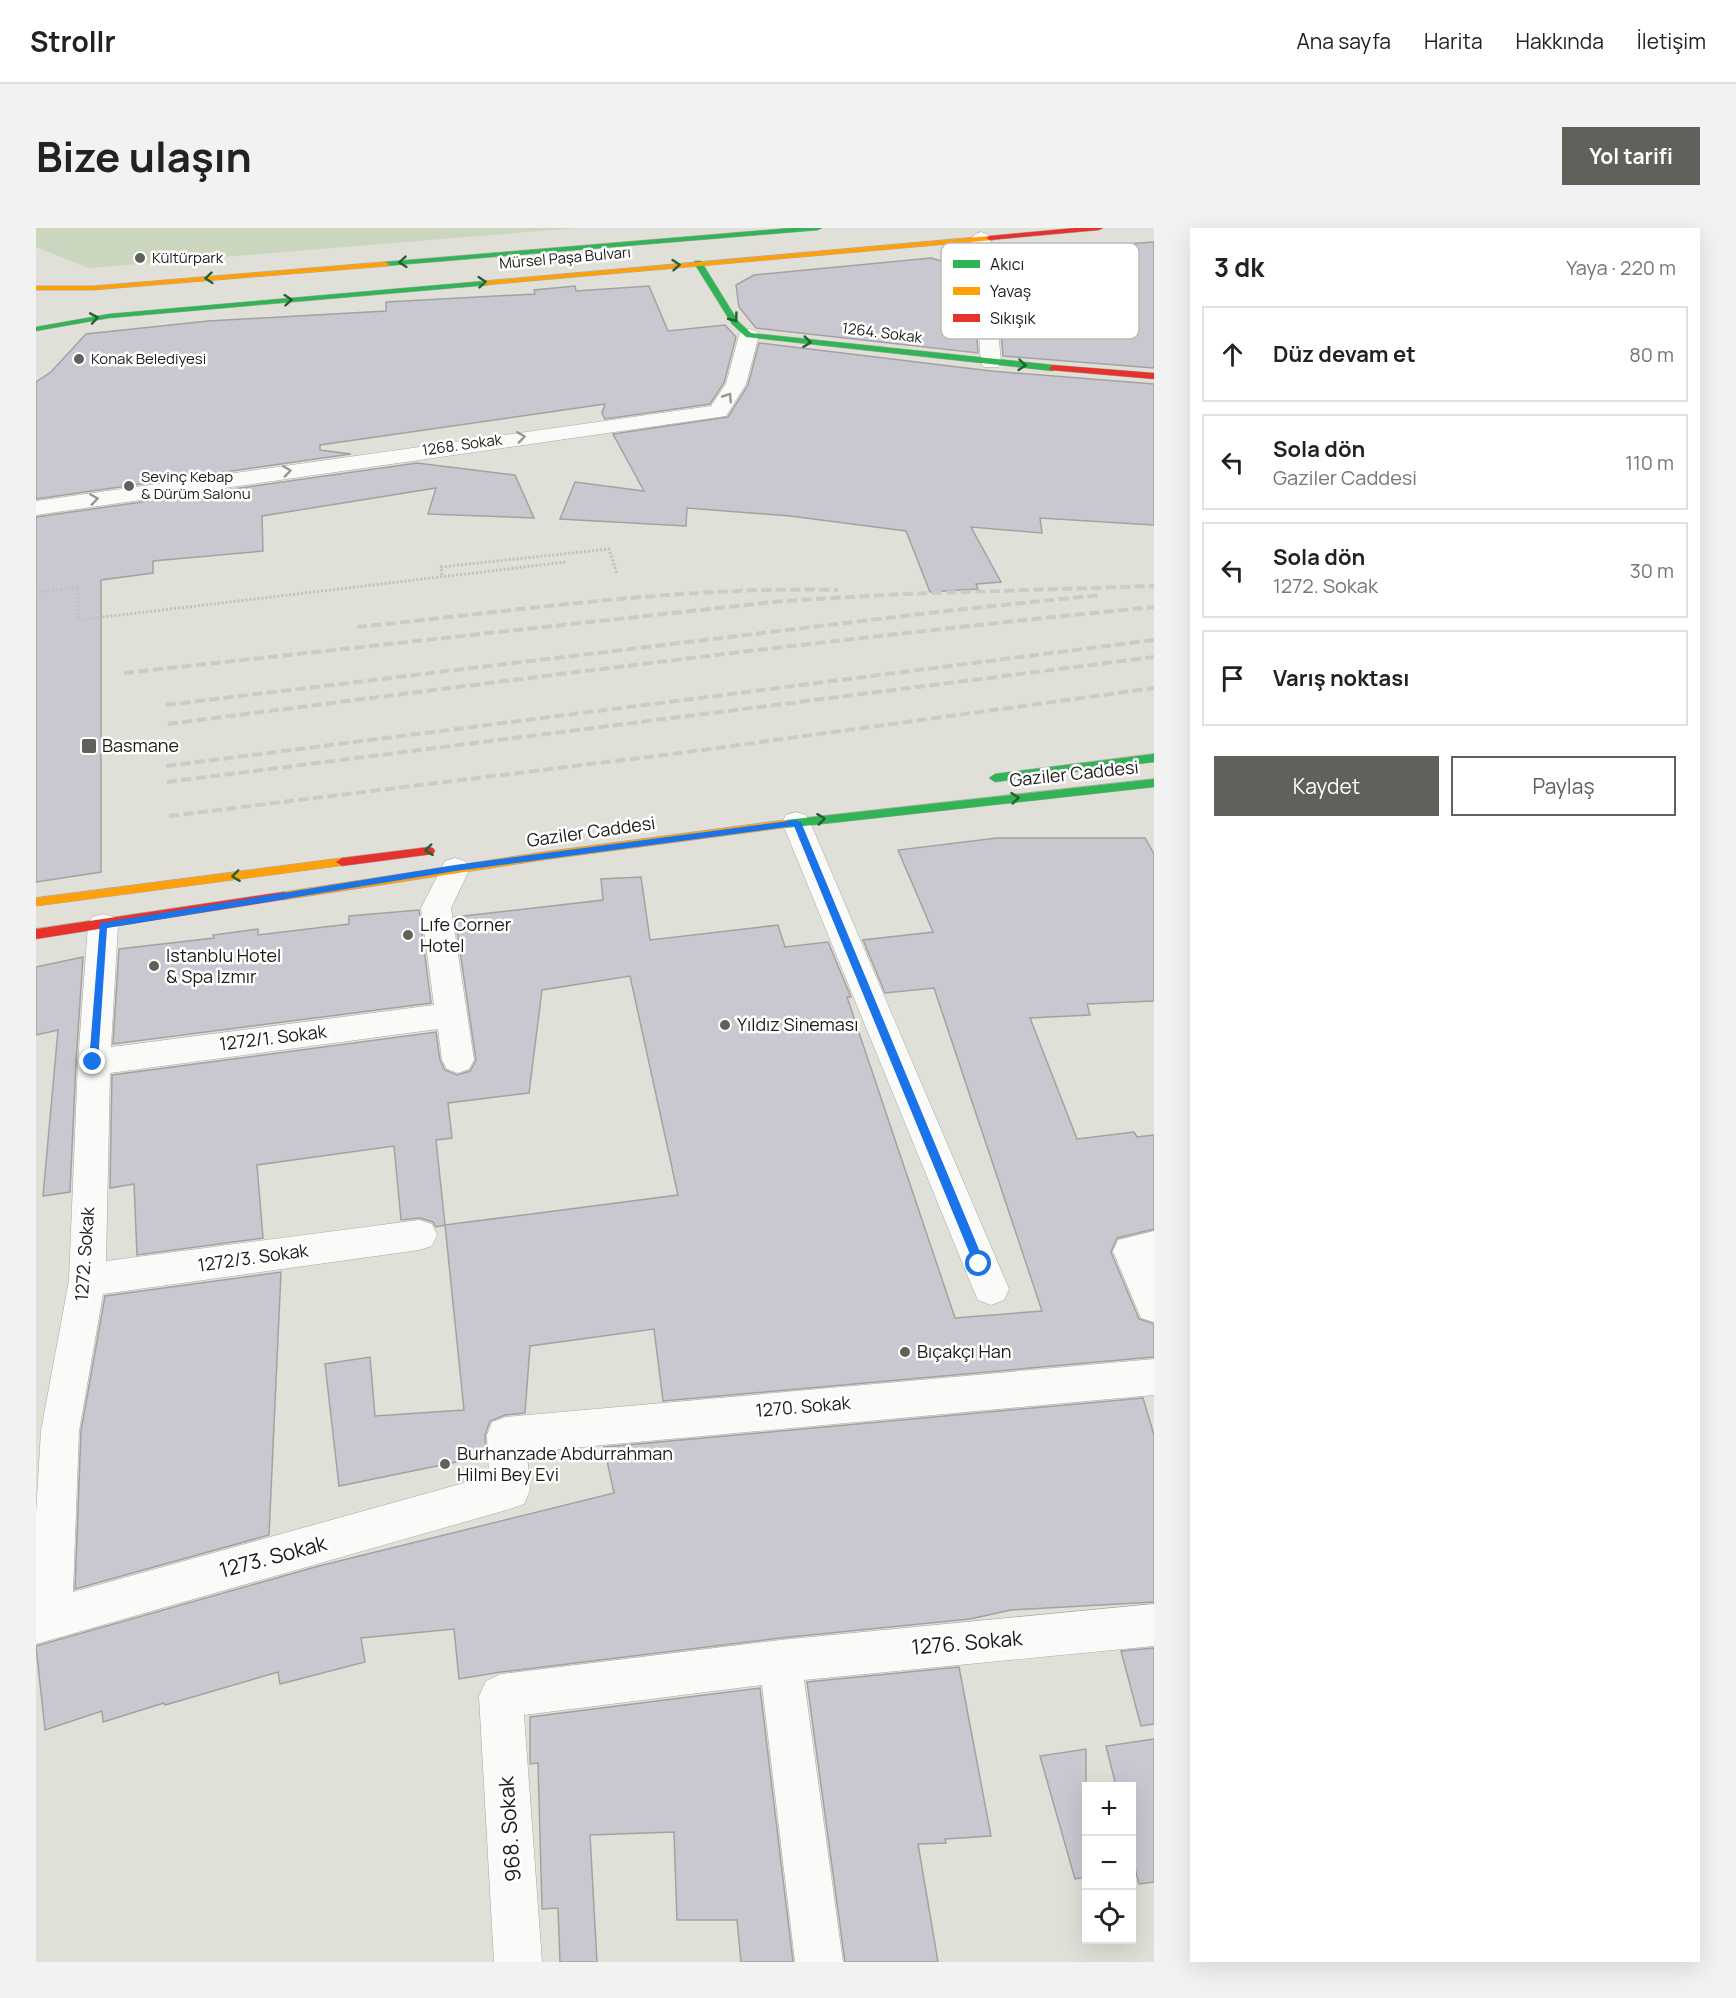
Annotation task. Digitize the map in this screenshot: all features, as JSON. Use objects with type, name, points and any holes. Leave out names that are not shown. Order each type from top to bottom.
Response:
[{"type":"main road","name":"Mürsel Paşa Bulvarı","points":[[36,288],[105,287],[818,228]]},
{"type":"main road","name":"Mürsel Paşa Bulvarı","points":[[36,329],[109,316],[1099,228]]},
{"type":"main road","points":[[698,263],[735,322],[749,335]]},
{"type":"main road","name":"1264. Sokak","points":[[749,335],[991,363],[1154,376]]},
{"type":"main road","name":"Gaziler Caddesi","points":[[978,780],[1154,759]]},
{"type":"main road","name":"Gaziler Caddesi","points":[[36,902],[1154,783]]},
{"type":"main road","name":"Gaziler Caddesi","points":[[36,934],[103,925],[448,859]]},
{"type":"street","points":[[981,238],[981,243]]},
{"type":"street","name":"1268. Sokak","points":[[36,508],[481,442],[718,411],[736,384],[749,335]]},
{"type":"street","points":[[989,339],[991,363]]},
{"type":"street","points":[[796,822],[991,1289]]},
{"type":"street","points":[[448,859],[436,908],[458,1060]]},
{"type":"street","name":"1272. Sokak","points":[[43,1621],[60,1431],[87,1280],[93,1062],[103,925]]},
{"type":"street","name":"1272/1. Sokak","points":[[93,1062],[452,1015]]},
{"type":"street","name":"1272/3. Sokak","points":[[87,1280],[419,1235]]},
{"type":"street","points":[[1154,1247],[1131,1251],[1154,1306]]},
{"type":"street","name":"1270. Sokak","points":[[510,1490],[506,1435],[1154,1377]]},
{"type":"street","name":"1273. Sokak","points":[[43,1621],[510,1490]]},
{"type":"street","name":"1276. Sokak","points":[[501,1696],[780,1661],[1154,1625]]},
{"type":"street","points":[[780,1661],[819,1962]]},
{"type":"street","name":"968. Sokak","points":[[501,1696],[518,1962]]},
{"type":"path","points":[[442,575],[441,567],[609,549],[617,574]]},
{"type":"path","points":[[36,592],[78,587],[78,620],[566,562]]},
{"type":"green space","name":"Kültürpark","points":[[36,228],[576,228],[89,268],[36,247]]},
{"type":"building","points":[[1154,242],[1154,368],[1003,356],[1002,339],[1139,339],[1139,243]]},
{"type":"building","points":[[931,258],[941,261],[941,339],[977,339],[978,353],[756,328],[739,307],[736,285],[754,275]]},
{"type":"building","points":[[575,286],[576,291],[649,286],[668,331],[725,325],[736,337],[724,383],[710,404],[605,419],[602,413],[605,404],[320,445],[320,450],[351,454],[36,499],[36,382],[51,372],[86,334],[208,321],[386,311],[386,302],[535,294],[534,290]]},
{"type":"building","points":[[759,343],[991,371],[1154,384],[1154,525],[1040,518],[1042,533],[971,527],[1001,582],[976,584],[978,589],[930,592],[906,531],[790,516],[687,508],[686,526],[560,519],[575,482],[644,491],[613,434],[728,417],[748,385]]},
{"type":"building","points":[[417,463],[515,475],[534,518],[428,514],[436,488],[262,516],[263,551],[153,561],[153,573],[101,580],[101,872],[36,882],[36,517]]},
{"type":"building","points":[[997,838],[1145,838],[1154,854],[1154,1001],[1087,1004],[1090,1015],[1030,1018],[1077,1139],[1134,1132],[1137,1137],[1154,1135],[1154,1229],[1117,1238],[1111,1252],[1139,1319],[1154,1324],[1154,1357],[663,1401],[654,1329],[530,1346],[525,1413],[505,1415],[490,1421],[485,1435],[486,1456],[339,1486],[325,1364],[370,1357],[375,1416],[464,1410],[445,1225],[436,1227],[433,1222],[420,1218],[401,1220],[394,1146],[257,1165],[263,1238],[137,1255],[134,1184],[110,1188],[112,1075],[436,1032],[440,1060],[445,1070],[457,1075],[470,1071],[476,1060],[455,917],[603,900],[601,879],[641,877],[650,940],[778,925],[785,947],[828,942],[851,997],[847,997],[955,1318],[1042,1311],[934,988],[885,993],[863,940],[933,932],[898,850]],"holes":[[[630,976],[678,1195],[445,1225],[436,1140],[452,1138],[448,1103],[529,1093],[542,990]]]},
{"type":"building","points":[[419,910],[431,1003],[113,1044],[119,949],[214,938],[213,935],[258,929],[258,935],[349,924],[349,916]]},
{"type":"building","points":[[83,957],[70,1192],[43,1196],[58,1030],[36,1035],[36,967]]},
{"type":"building","points":[[281,1272],[269,1535],[75,1589],[81,1431],[105,1296]]},
{"type":"building","points":[[1143,1398],[1154,1435],[1154,1602],[1011,1610],[970,1619],[780,1638],[459,1679],[454,1629],[361,1638],[365,1662],[280,1684],[278,1672],[103,1722],[102,1711],[45,1730],[36,1646],[319,1566],[614,1493],[604,1447]]},
{"type":"building","points":[[1154,1648],[1154,1724],[1141,1726],[1121,1651]]},
{"type":"building","points":[[959,1667],[991,1836],[945,1839],[946,1843],[918,1844],[938,1962],[845,1962],[807,1682]]},
{"type":"building","points":[[760,1688],[793,1962],[741,1962],[737,1920],[677,1920],[674,1832],[590,1835],[597,1962],[560,1962],[558,1908],[542,1909],[538,1763],[530,1764],[530,1717]]},
{"type":"building","points":[[1154,1739],[1154,1882],[1139,1884],[1136,1872],[1136,1782],[1115,1782],[1106,1746]]},
{"type":"building","points":[[1086,1749],[1086,1782],[1082,1782],[1082,1878],[1075,1879],[1040,1756]]},
{"type":"railway","points":[[124,673],[782,601],[903,594],[1154,586]]},
{"type":"railway","points":[[357,627],[658,596],[718,592],[838,590]]},
{"type":"railway","points":[[166,705],[945,611],[1101,595]]},
{"type":"railway","points":[[168,724],[783,647],[1154,607]]},
{"type":"railway","points":[[166,766],[1154,640]]},
{"type":"railway","points":[[167,782],[1154,657]]},
{"type":"railway","points":[[169,816],[688,752],[1154,688]]},
{"type":"traffic: fast","points":[[385,264],[818,228]]},
{"type":"traffic: fast","points":[[698,263],[735,322],[749,335],[1053,368]]},
{"type":"traffic: fast","points":[[36,329],[109,316],[485,283]]},
{"type":"traffic: fast","points":[[995,778],[1154,758]]},
{"type":"traffic: fast","points":[[786,824],[1154,783]]},
{"type":"traffic: slow","points":[[485,283],[990,238]]},
{"type":"traffic: slow","points":[[36,288],[93,288],[385,264]]},
{"type":"traffic: slow","points":[[283,896],[543,856],[786,824]]},
{"type":"traffic: slow","points":[[36,902],[342,862]]},
{"type":"traffic: jam","points":[[990,238],[1099,228]]},
{"type":"traffic: jam","points":[[1053,368],[1154,376]]},
{"type":"traffic: jam","points":[[342,862],[429,851]]},
{"type":"traffic: jam","points":[[36,934],[283,896]]},
{"type":"place","name":"Kültürpark","points":[[140,258]]},
{"type":"place","name":"Konak Belediyesi","points":[[79,359]]},
{"type":"place","name":"Sevinç Kebap & Dürüm Salonu","points":[[129,486]]},
{"type":"place","name":"Basmane","points":[[89,746]]},
{"type":"place","name":"Lıfe Corner Hotel","points":[[408,935]]},
{"type":"place","name":"Istanblu Hotel & Spa Izmır","points":[[154,966]]},
{"type":"place","name":"Yıldız Sineması","points":[[725,1025]]},
{"type":"place","name":"Bıçakçı Han","points":[[905,1352]]},
{"type":"place","name":"Burhanzade Abdurrahman Hilmi Bey Evi","points":[[445,1464]]},
{"type":"route","points":[[93,1062],[97,1033],[103,925],[455,868],[796,822],[979,1264]]}]
